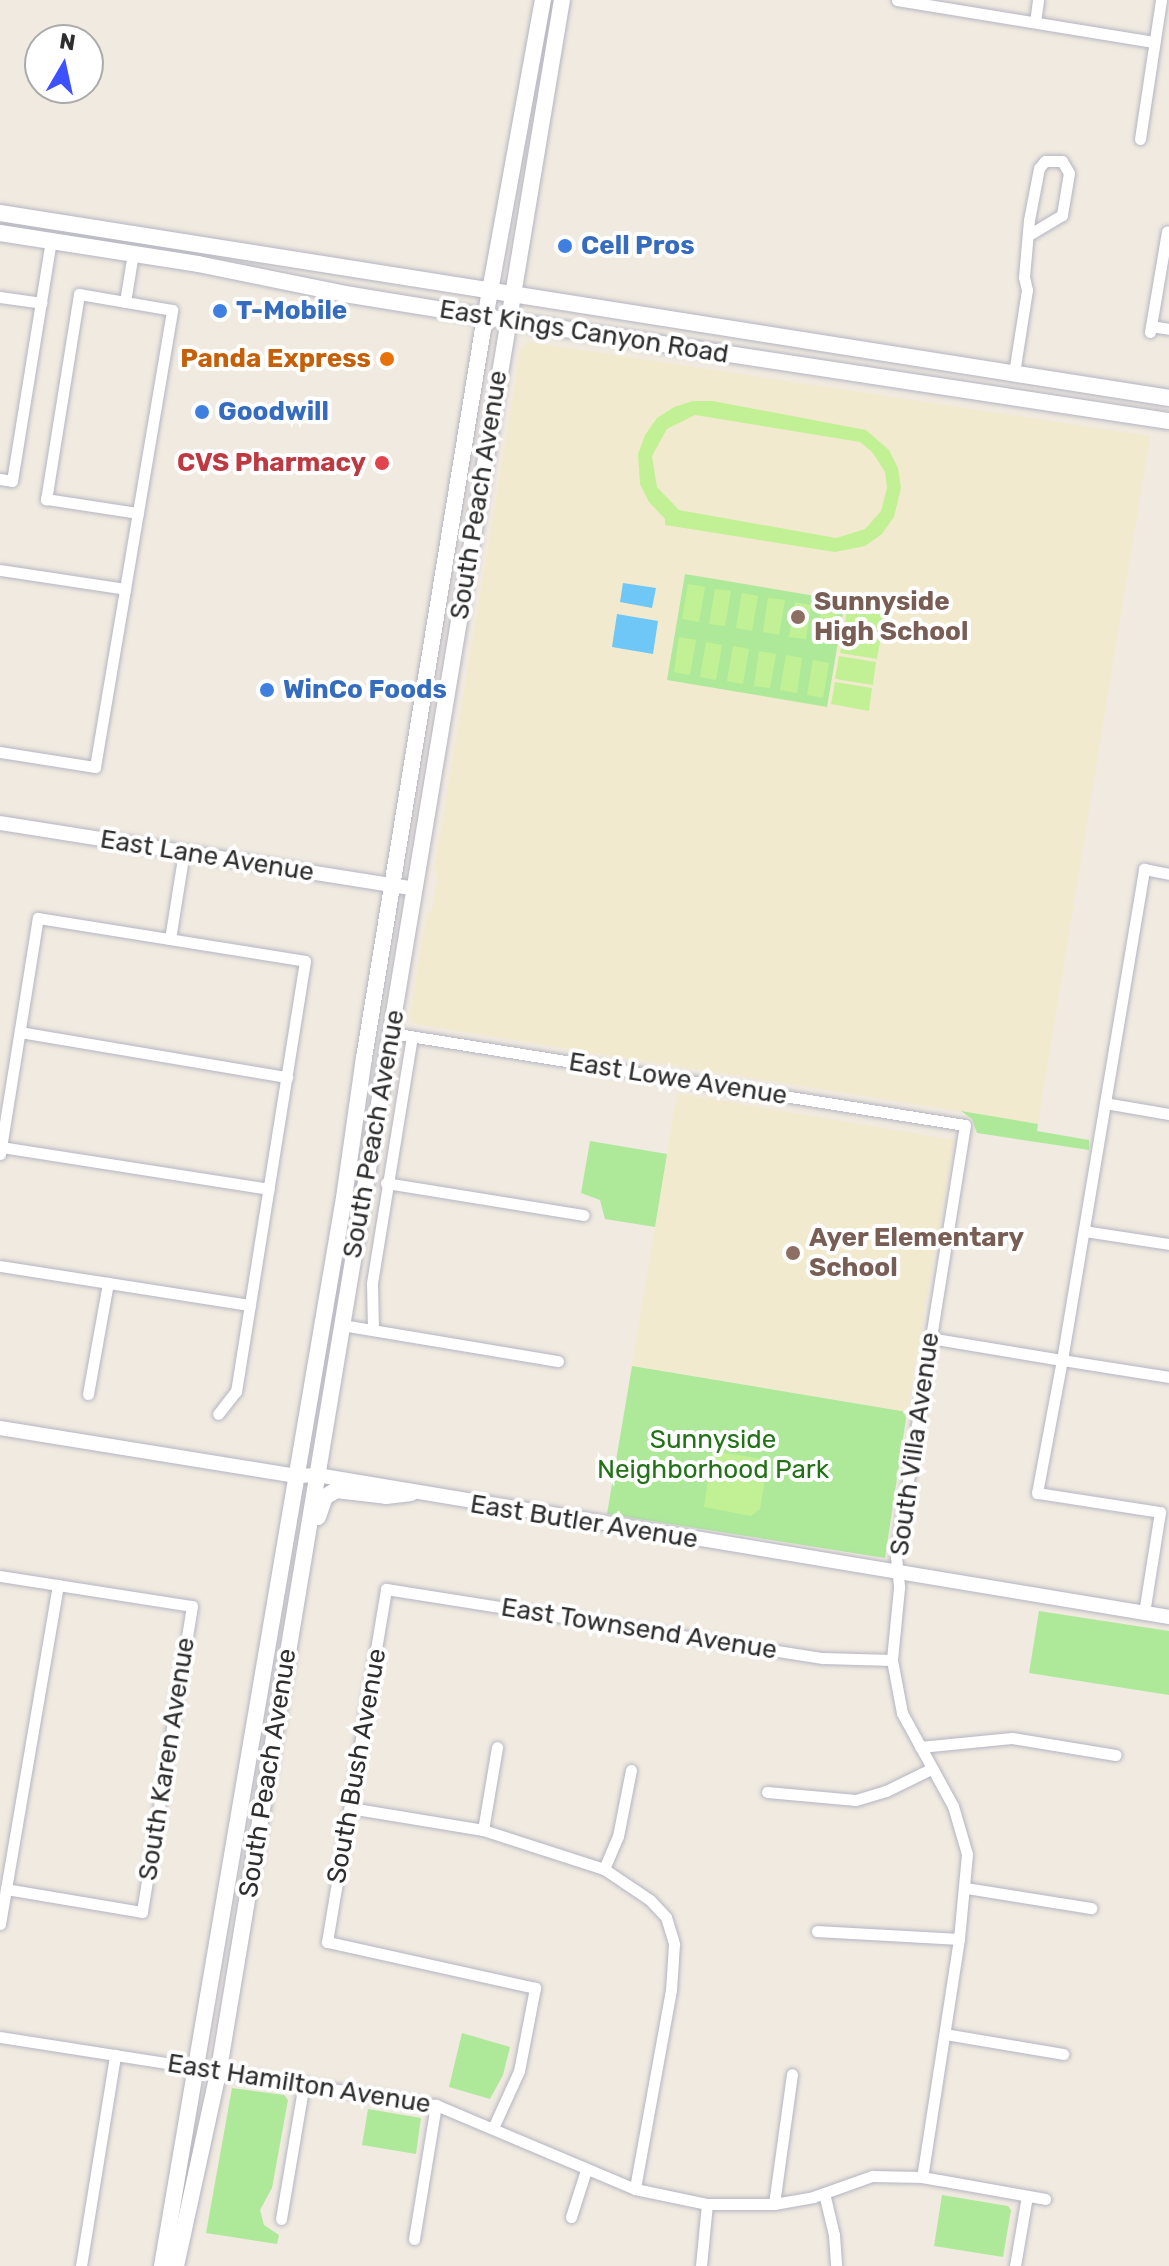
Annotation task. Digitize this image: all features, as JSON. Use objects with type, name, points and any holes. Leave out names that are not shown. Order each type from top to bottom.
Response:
[{"type":"main road","name":"South Peach Avenue","points":[[176,2266],[219,2069],[415,889],[557,24],[551,1]]},
{"type":"main road","name":"South Peach Avenue","points":[[162,2266],[298,1476],[485,317],[551,1]]},
{"type":"main road","points":[[545,89],[539,78],[551,1]]},
{"type":"main road","name":"East Kings Canyon Road","points":[[0,213],[1169,398]]},
{"type":"main road","name":"East Kings Canyon Road","points":[[0,233],[133,253],[507,321],[1169,421]]},
{"type":"main road","points":[[452,520],[456,564],[444,635],[446,644],[454,650]]},
{"type":"main road","points":[[432,646],[440,651],[442,658],[430,737],[433,776]]},
{"type":"main road","points":[[381,959],[386,966],[379,1020],[382,1029],[391,1033]]},
{"type":"main road","points":[[303,1564],[309,1553],[321,1506],[331,1492],[386,1496],[411,1493]]},
{"type":"main road","points":[[219,2069],[212,2055],[223,1911]]},
{"type":"street","points":[[897,0],[1154,42]]},
{"type":"street","points":[[1035,22],[1038,0]]},
{"type":"street","points":[[1140,139],[1161,0]]},
{"type":"street","points":[[1014,373],[1027,290],[1024,277],[1039,168],[1045,161],[1062,161],[1069,173],[1062,215],[1030,234]]},
{"type":"street","points":[[1167,231],[1150,329],[1169,329]]},
{"type":"street","points":[[0,479],[12,481],[51,241]]},
{"type":"street","points":[[125,302],[133,253]]},
{"type":"street","points":[[0,752],[95,767],[138,513],[172,310],[79,294],[46,499],[138,513]]},
{"type":"street","points":[[0,297],[42,303]]},
{"type":"street","points":[[0,570],[125,589]]},
{"type":"street","name":"East Lane Avenue","points":[[0,823],[415,889]]},
{"type":"street","points":[[170,939],[184,852]]},
{"type":"street","points":[[1144,1613],[1160,1512],[1037,1493],[1144,869],[1169,874]]},
{"type":"street","points":[[218,1414],[236,1391],[269,1189],[287,1077],[305,961],[38,918],[1,1151],[269,1189]]},
{"type":"street","points":[[20,1032],[287,1077]]},
{"type":"street","name":"East Lowe Avenue","points":[[391,1033],[965,1125]]},
{"type":"street","name":"South Peach Avenue","points":[[373,1330],[372,1283],[412,1037]]},
{"type":"street","points":[[1105,1103],[1169,1114]]},
{"type":"street","name":"South Villa Avenue","points":[[922,2177],[959,1939],[967,1854],[959,1819],[902,1713],[892,1660],[898,1573],[896,1557],[965,1125]]},
{"type":"street","points":[[386,1183],[583,1215]]},
{"type":"street","points":[[1084,1231],[1169,1244]]},
{"type":"street","points":[[0,1266],[250,1305]]},
{"type":"street","points":[[88,1394],[108,1283]]},
{"type":"street","points":[[342,1325],[558,1361]]},
{"type":"street","points":[[930,1338],[1169,1377]]},
{"type":"street","name":"East Butler Avenue","points":[[0,1428],[298,1476],[317,1475],[1169,1617]]},
{"type":"street","points":[[0,1576],[58,1585],[0,1924]]},
{"type":"street","name":"South Karen Avenue","points":[[6,1889],[142,1912],[192,1606],[58,1585]]},
{"type":"street","name":"East Townsend Avenue","points":[[386,1589],[823,1658],[892,1660]]},
{"type":"street","name":"South Bush Avenue","points":[[386,1589],[327,1942],[535,1988],[519,2071],[493,2128]]},
{"type":"street","points":[[920,1747],[1012,1738],[1116,1755]]},
{"type":"street","points":[[483,1830],[497,1747]]},
{"type":"street","points":[[767,1792],[856,1800],[886,1791],[931,1769]]},
{"type":"street","points":[[604,1869],[618,1836],[631,1770]]},
{"type":"street","points":[[350,1808],[483,1830],[604,1869],[650,1900],[666,1917],[674,1944],[671,1990],[635,2189]]},
{"type":"street","points":[[966,1888],[1091,1908]]},
{"type":"street","points":[[817,1931],[959,1939]]},
{"type":"street","points":[[945,2034],[1063,2054]]},
{"type":"street","name":"East Hamilton Avenue","points":[[0,2037],[436,2105],[635,2189],[707,2204],[774,2204],[824,2193],[872,2176],[922,2177],[1045,2199]]},
{"type":"street","points":[[81,2266],[115,2055]]},
{"type":"street","points":[[774,2204],[792,2074]]},
{"type":"street","points":[[281,2219],[304,2083]]},
{"type":"street","points":[[414,2239],[436,2105]]},
{"type":"street","points":[[571,2217],[586,2170]]},
{"type":"street","points":[[824,2193],[834,2235],[836,2266]]},
{"type":"street","points":[[1015,2266],[1027,2196]]},
{"type":"street","points":[[701,2266],[707,2204]]},
{"type":"shaded area","name":"Sunnyside High School","points":[[529,342],[1150,436],[1038,1124],[414,1024],[409,1018],[427,914],[432,910],[438,876],[434,871],[521,348]]},
{"type":"shaded area","name":"Ayer Elementary School","points":[[677,1093],[954,1140],[907,1412],[632,1366]]},
{"type":"green space","points":[[693,401],[713,401],[866,430],[889,450],[898,468],[901,488],[894,517],[882,534],[865,546],[835,552],[665,525],[665,519],[649,502],[640,484],[638,454],[645,435],[657,418],[674,407]],"holes":[[[695,415],[860,442],[872,452],[885,472],[887,488],[881,511],[865,529],[836,538],[679,510],[657,487],[652,456],[667,429]]]},
{"type":"green space","points":[[685,574],[845,601],[827,707],[667,680]]},
{"type":"green space","points":[[688,584],[705,587],[699,622],[682,619]]},
{"type":"green space","points":[[715,589],[731,591],[725,626],[709,624]]},
{"type":"green space","points":[[742,593],[758,596],[752,631],[736,628]]},
{"type":"green space","points":[[768,598],[785,600],[779,635],[763,632]]},
{"type":"green space","points":[[795,602],[811,605],[806,639],[789,637]]},
{"type":"green space","points":[[848,605],[885,611],[881,633],[844,627]]},
{"type":"green space","points":[[822,606],[838,609],[832,644],[816,641]]},
{"type":"green space","points":[[844,630],[881,636],[877,659],[840,653]]},
{"type":"green space","points":[[679,637],[696,640],[690,675],[674,672]]},
{"type":"green space","points":[[706,642],[722,645],[716,680],[700,677]]},
{"type":"green space","points":[[733,646],[749,649],[743,684],[727,681]]},
{"type":"green space","points":[[759,651],[776,654],[770,688],[754,686]]},
{"type":"green space","points":[[786,655],[802,658],[797,693],[780,690]]},
{"type":"green space","points":[[839,656],[876,662],[873,685],[835,679]]},
{"type":"green space","points":[[813,660],[829,663],[823,698],[807,695]]},
{"type":"green space","points":[[835,682],[872,688],[869,711],[831,704]]},
{"type":"green space","points":[[961,1111],[1038,1124],[1037,1131],[1089,1140],[1089,1150],[977,1133],[972,1119]]},
{"type":"green space","points":[[590,1141],[667,1154],[655,1227],[605,1219],[600,1200],[581,1193]]},
{"type":"green space","name":"Sunnyside Neighborhood Park","points":[[632,1366],[907,1412],[885,1558],[607,1514]]},
{"type":"green space","points":[[713,1451],[768,1460],[760,1509],[751,1516],[704,1507]]},
{"type":"green space","points":[[1039,1611],[1169,1631],[1169,1695],[1029,1673]]},
{"type":"green space","points":[[462,2033],[510,2047],[503,2075],[490,2099],[449,2087]]},
{"type":"green space","points":[[232,2088],[284,2095],[288,2100],[272,2188],[260,2210],[264,2225],[279,2235],[277,2244],[206,2233]]},
{"type":"green space","points":[[368,2109],[421,2118],[416,2154],[362,2145]]},
{"type":"green space","points":[[942,2195],[1008,2206],[1011,2210],[1003,2257],[934,2246]]},
{"type":"water","points":[[623,583],[656,588],[652,608],[620,602]]},
{"type":"water","points":[[617,614],[658,621],[653,654],[612,647]]},
{"type":"place","name":"Cell Pros","points":[[565,246]]},
{"type":"place","name":"T-Mobile","points":[[220,311]]},
{"type":"place","name":"Panda Express","points":[[387,359]]},
{"type":"place","name":"Goodwill","points":[[202,412]]},
{"type":"place","name":"CVS Pharmacy","points":[[382,463]]},
{"type":"place","name":"Sunnyside High School","points":[[798,617]]},
{"type":"place","name":"WinCo Foods","points":[[267,690]]},
{"type":"place","name":"Ayer Elementary School","points":[[793,1253]]}]
